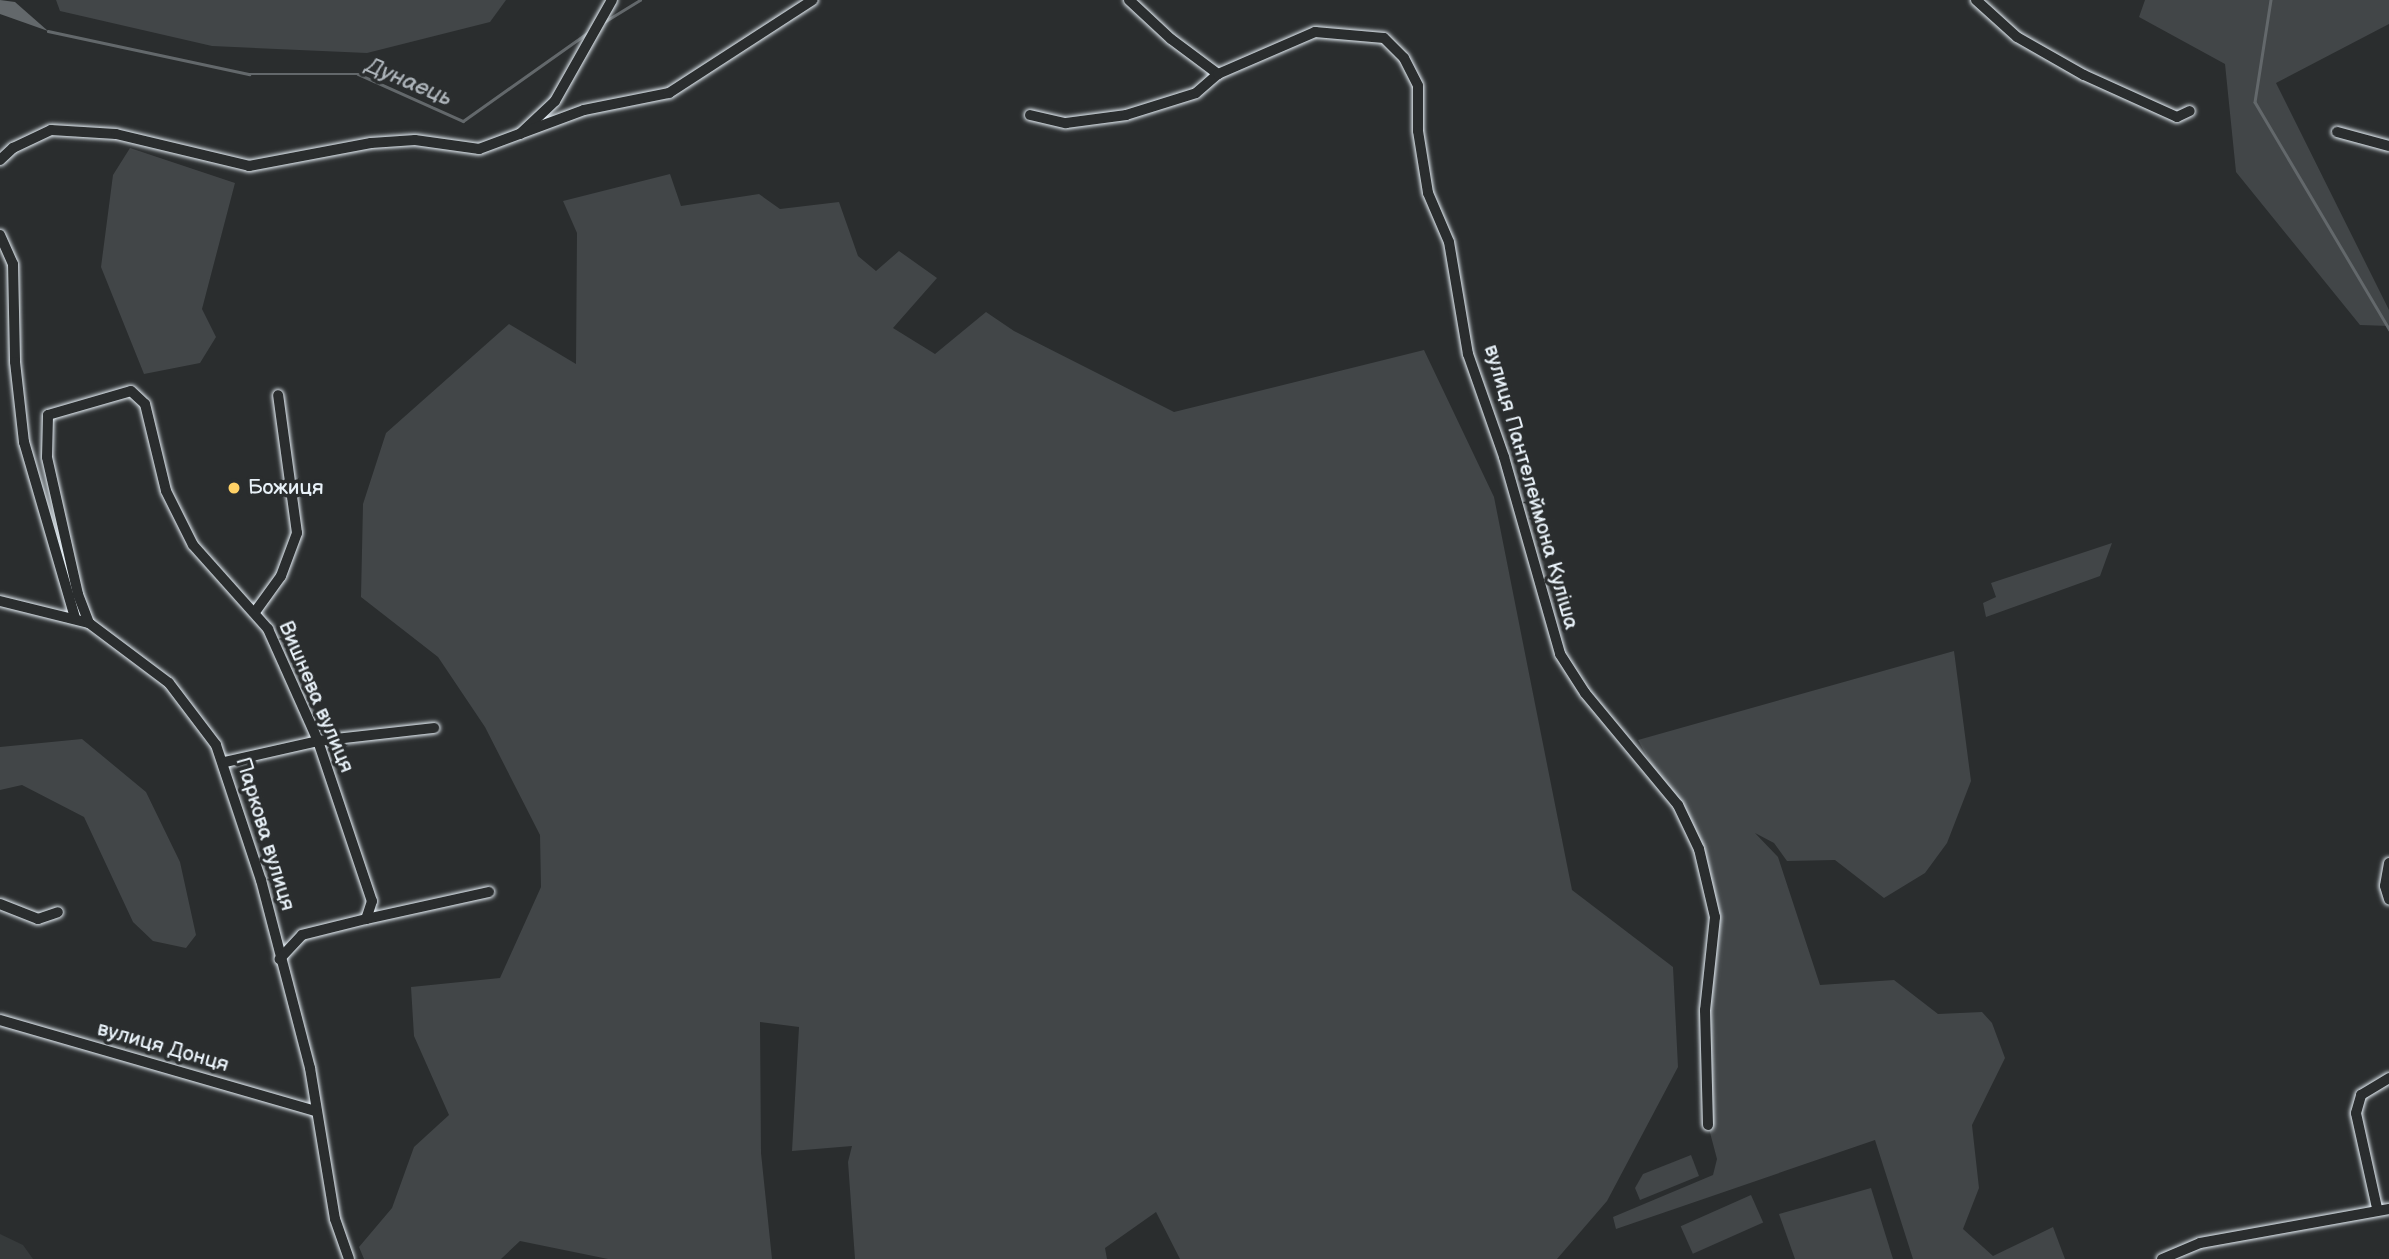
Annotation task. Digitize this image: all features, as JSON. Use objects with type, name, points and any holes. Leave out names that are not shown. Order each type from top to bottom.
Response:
[{"type":"street","points":[[515,139],[555,101],[612,0]]},
{"type":"street","points":[[0,160],[13,148],[51,130],[116,134],[249,166],[371,143],[415,140],[479,149],[515,139],[584,110],[669,93],[813,0]]},
{"type":"street","points":[[1129,0],[1171,39],[1218,74]]},
{"type":"street","points":[[1976,0],[2017,37],[2084,75],[2177,117],[2190,111]]},
{"type":"street","name":"вулиця Пантелеймона Куліша","points":[[1030,115],[1066,124],[1126,114],[1196,93],[1218,74],[1315,32],[1354,32],[1384,37],[1404,58],[1418,86],[1418,131],[1428,193],[1449,242],[1468,354],[1504,457],[1560,654],[1586,693],[1678,805],[1699,849],[1715,916],[1705,1010],[1708,1125]]},
{"type":"street","points":[[2337,132],[2389,146]]},
{"type":"street","points":[[0,235],[13,264],[15,362],[22,428],[38,476],[75,617]]},
{"type":"street","name":"Вишнева вулиця","points":[[89,623],[78,594],[47,457],[48,415],[111,393],[140,394],[166,491],[193,545],[239,600],[255,612],[268,629],[318,741],[372,901],[366,919]]},
{"type":"street","points":[[255,612],[281,576],[297,533],[278,395]]},
{"type":"street","points":[[38,476],[47,457]]},
{"type":"street","name":"Паркова вулиця","points":[[0,601],[75,617],[89,623],[169,683],[225,762],[310,1068],[335,1219],[349,1259]]},
{"type":"street","points":[[225,762],[318,741],[434,728]]},
{"type":"street","points":[[2389,863],[2385,886],[2389,899]]},
{"type":"street","points":[[280,959],[302,935],[489,892]]},
{"type":"street","points":[[0,904],[38,919],[58,912]]},
{"type":"street","name":"вулиця Донця","points":[[0,1020],[316,1111]]},
{"type":"street","points":[[2162,1259],[2200,1243],[2383,1208],[2356,1113],[2361,1095],[2389,1078]]},
{"type":"shaded area","points":[[0,0],[15,2],[48,31],[0,14]]},
{"type":"shaded area","points":[[56,0],[506,0],[490,22],[367,53],[212,46],[60,11]]},
{"type":"shaded area","points":[[2145,0],[2389,0],[2389,24],[2276,83],[2389,310],[2389,326],[2360,325],[2236,172],[2225,64],[2139,17]]},
{"type":"shaded area","points":[[130,148],[235,183],[202,309],[216,337],[200,363],[144,374],[101,267],[113,175]]},
{"type":"shaded area","points":[[670,174],[681,206],[759,194],[780,209],[839,202],[858,256],[876,271],[899,251],[937,278],[893,328],[935,354],[986,312],[1014,331],[1174,412],[1424,350],[1494,497],[1572,890],[1673,967],[1678,1067],[1607,1201],[1557,1259],[1180,1259],[1156,1212],[1105,1248],[1107,1259],[855,1259],[848,1162],[852,1146],[792,1151],[799,1027],[760,1022],[761,1153],[772,1259],[608,1259],[520,1241],[501,1259],[364,1259],[359,1247],[392,1208],[414,1147],[449,1115],[414,1036],[411,987],[500,978],[541,887],[540,835],[485,727],[438,657],[361,597],[363,504],[386,433],[509,324],[576,364],[577,233],[563,201]]},
{"type":"shaded area","points":[[2112,543],[2100,576],[1986,617],[1983,603],[1996,597],[1991,583]]},
{"type":"shaded area","points":[[1954,651],[1971,781],[1947,843],[1925,873],[1884,898],[1835,860],[1787,861],[1774,843],[1755,833],[1778,857],[1820,985],[1894,980],[1938,1014],[1982,1012],[1992,1023],[2005,1058],[1972,1125],[1979,1188],[1963,1229],[1993,1256],[2053,1227],[2065,1259],[1913,1259],[1875,1140],[1616,1229],[1613,1217],[1713,1175],[1717,1159],[1708,1125],[1704,1058],[1715,916],[1698,849],[1638,740]]},
{"type":"shaded area","points":[[82,739],[146,792],[180,862],[196,935],[186,948],[153,941],[133,922],[84,817],[22,785],[0,790],[0,747]]},
{"type":"shaded area","points":[[1691,1155],[1699,1176],[1640,1200],[1635,1188],[1643,1174]]},
{"type":"shaded area","points":[[1871,1188],[1893,1259],[1795,1259],[1779,1214]]},
{"type":"shaded area","points":[[1751,1195],[1763,1222],[1693,1254],[1681,1226]]},
{"type":"shaded area","points":[[0,1234],[23,1245],[33,1259],[0,1259]]},
{"type":"waterway","name":"Дунаець","points":[[604,22],[640,0]]},
{"type":"waterway","points":[[2271,0],[2255,102],[2389,329]]},
{"type":"waterway","name":"Дунаець","points":[[48,31],[249,74],[358,74],[463,121],[590,31]]},
{"type":"place","name":"Божиця","points":[[234,488]]}]
